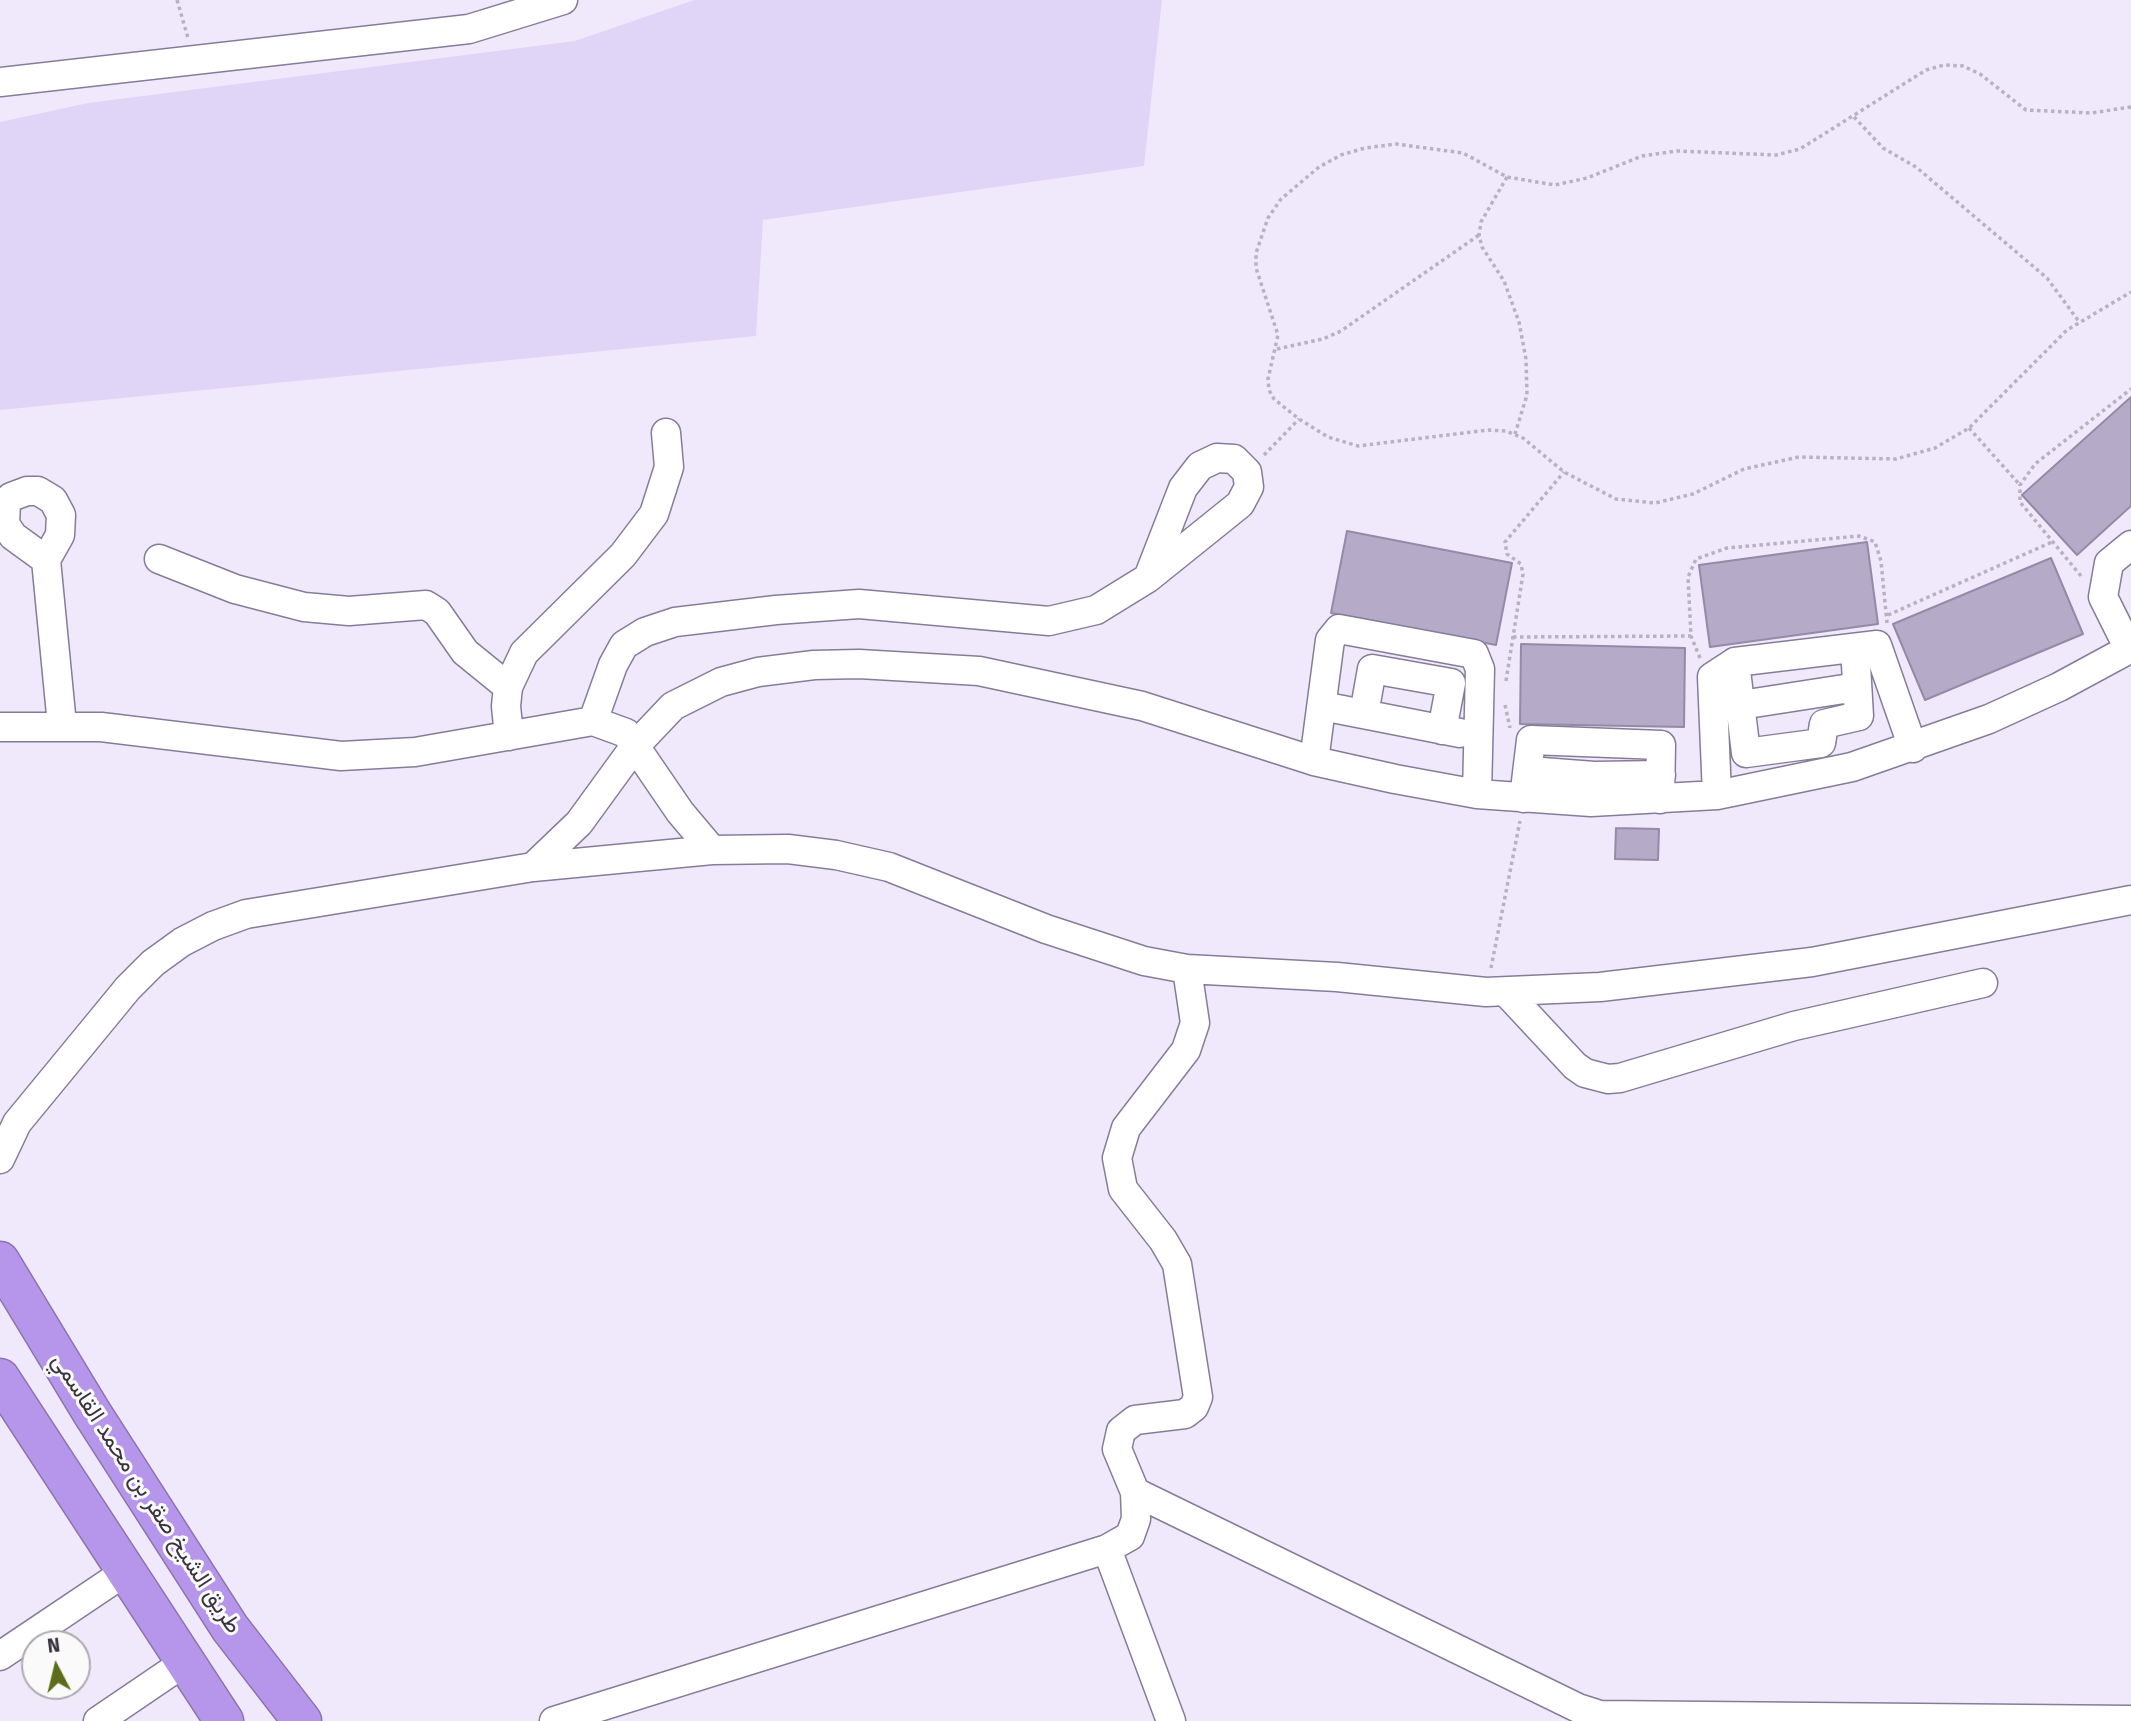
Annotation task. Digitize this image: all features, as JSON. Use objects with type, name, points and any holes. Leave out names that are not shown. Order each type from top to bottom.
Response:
[{"type":"highway","name":"طريق الشيخ صقر بن محمد القاسمي","points":[[0,1261],[92,1413],[230,1628],[302,1721]]},
{"type":"highway","points":[[0,1378],[224,1721]]},
{"type":"street","points":[[0,82],[469,29],[563,0]]},
{"type":"street","points":[[509,736],[506,706],[508,687],[524,653],[536,638],[623,555],[654,514],[669,467],[666,433]]},
{"type":"street","points":[[593,721],[612,665],[624,645],[645,632],[676,622],[776,610],[859,604],[1048,621],[1096,610],[1148,578],[1240,504],[1249,487],[1247,471],[1234,459],[1217,458],[1200,466],[1183,488],[1148,578]]},
{"type":"street","points":[[533,867],[579,823],[635,746],[673,706],[720,682],[814,665],[912,665],[979,671],[1115,699],[1314,761],[1477,794],[1527,785],[1591,802],[1660,787],[1717,794],[1852,767],[1913,748],[2059,687],[2128,637],[2103,597],[2109,563],[2131,545]]},
{"type":"street","points":[[159,559],[235,589],[303,607],[349,611],[426,605],[437,612],[465,652],[508,687]]},
{"type":"street","points":[[46,560],[62,725]]},
{"type":"street","points":[[1314,761],[1330,640],[1339,629],[1474,654],[1480,669],[1477,794]]},
{"type":"street","points":[[1866,646],[1913,748]]},
{"type":"street","points":[[1717,794],[1712,677],[1735,662],[1866,646]]},
{"type":"street","points":[[1735,662],[1746,753],[1821,743],[1824,724],[1859,716],[1857,687],[1866,646]]},
{"type":"street","points":[[1364,713],[1372,669],[1451,684],[1442,730]]},
{"type":"street","points":[[1741,705],[1857,687]]},
{"type":"street","points":[[1322,706],[1480,736]]},
{"type":"street","points":[[0,727],[101,727],[341,756],[415,752],[593,721],[616,727],[626,733],[680,812],[712,850]]},
{"type":"street","points":[[1527,785],[1531,740],[1661,745],[1660,787]]},
{"type":"street","points":[[0,1159],[8,1125],[128,988],[163,956],[213,926],[246,914],[281,907],[533,867],[712,850],[788,849],[836,855],[889,867],[1098,948],[1187,969],[1337,977],[1496,992],[1656,981],[1812,962],[2131,900]]},
{"type":"street","points":[[554,1721],[1107,1549],[1122,1543],[1135,1528],[1135,1492],[1117,1449],[1121,1431],[1135,1420],[1185,1414],[1194,1407],[1198,1397],[1177,1264],[1163,1240],[1123,1189],[1117,1158],[1126,1128],[1185,1050],[1192,1032],[1195,1023],[1187,969]]},
{"type":"street","points":[[1496,992],[1575,1066],[1585,1073],[1608,1079],[1620,1078],[1794,1026],[1983,983]]},
{"type":"street","points":[[1135,1492],[1578,1709],[1601,1715],[2131,1720]]},
{"type":"street","points":[[1107,1549],[1171,1721]]},
{"type":"street","points":[[0,1656],[125,1572]]},
{"type":"street","points":[[97,1721],[185,1662]]},
{"type":"path","points":[[177,0],[194,61]]},
{"type":"path","points":[[2131,107],[2091,113],[2026,110],[1980,74],[1963,66],[1944,65],[1926,70],[1800,149],[1776,155],[1677,151],[1643,156],[1587,178],[1555,185],[1507,177],[1463,153],[1396,144],[1365,148],[1341,155],[1319,167],[1281,199],[1259,239],[1256,268],[1278,335],[1277,349],[1268,379],[1269,390],[1274,399],[1299,419],[1328,437],[1358,446],[1488,430],[1514,435],[1538,448],[1564,472],[1616,499],[1655,503],[1693,494],[1744,469],[1799,457],[1896,459],[1934,448],[1969,428],[2067,330],[2131,292]]},
{"type":"path","points":[[1854,117],[1883,148],[1916,167],[2061,293],[2080,323]]},
{"type":"path","points":[[1507,177],[1481,222],[1479,235],[1482,247],[1504,281],[1519,322],[1526,359],[1527,395],[1514,435]]},
{"type":"path","points":[[1277,349],[1323,339],[1341,331],[1479,235]]},
{"type":"path","points":[[2103,597],[2070,566],[2020,502],[2020,485],[2035,464],[2131,389]]},
{"type":"path","points":[[1247,471],[1299,419]]},
{"type":"path","points":[[1969,428],[2020,485]]},
{"type":"path","points":[[1505,686],[1523,574],[1521,564],[1507,554],[1505,542],[1564,472]]},
{"type":"path","points":[[1712,677],[1702,665],[1691,636],[1688,577],[1696,559],[1727,548],[1859,536],[1875,542],[1881,561],[1888,615],[1886,634],[1866,646]]},
{"type":"path","points":[[1888,615],[2052,542]]},
{"type":"path","points":[[1513,637],[1691,636]]},
{"type":"path","points":[[1503,698],[1510,729],[1531,740]]},
{"type":"path","points":[[1496,992],[1527,785]]},
{"type":"shaded area","points":[[694,0],[1162,0],[1144,166],[763,220],[756,336],[0,410],[0,122],[88,103],[575,41]]},
{"type":"building","points":[[2131,397],[2131,506],[2077,555],[2022,495]]},
{"type":"building","points":[[1347,531],[1512,563],[1496,645],[1331,613]]},
{"type":"building","points":[[1867,542],[1878,624],[1710,647],[1699,565]]},
{"type":"building","points":[[2051,558],[2083,634],[1925,700],[1893,624]]},
{"type":"building","points":[[1521,644],[1685,648],[1684,727],[1520,724]]},
{"type":"building","points":[[1616,828],[1659,829],[1658,860],[1615,859]]}]
